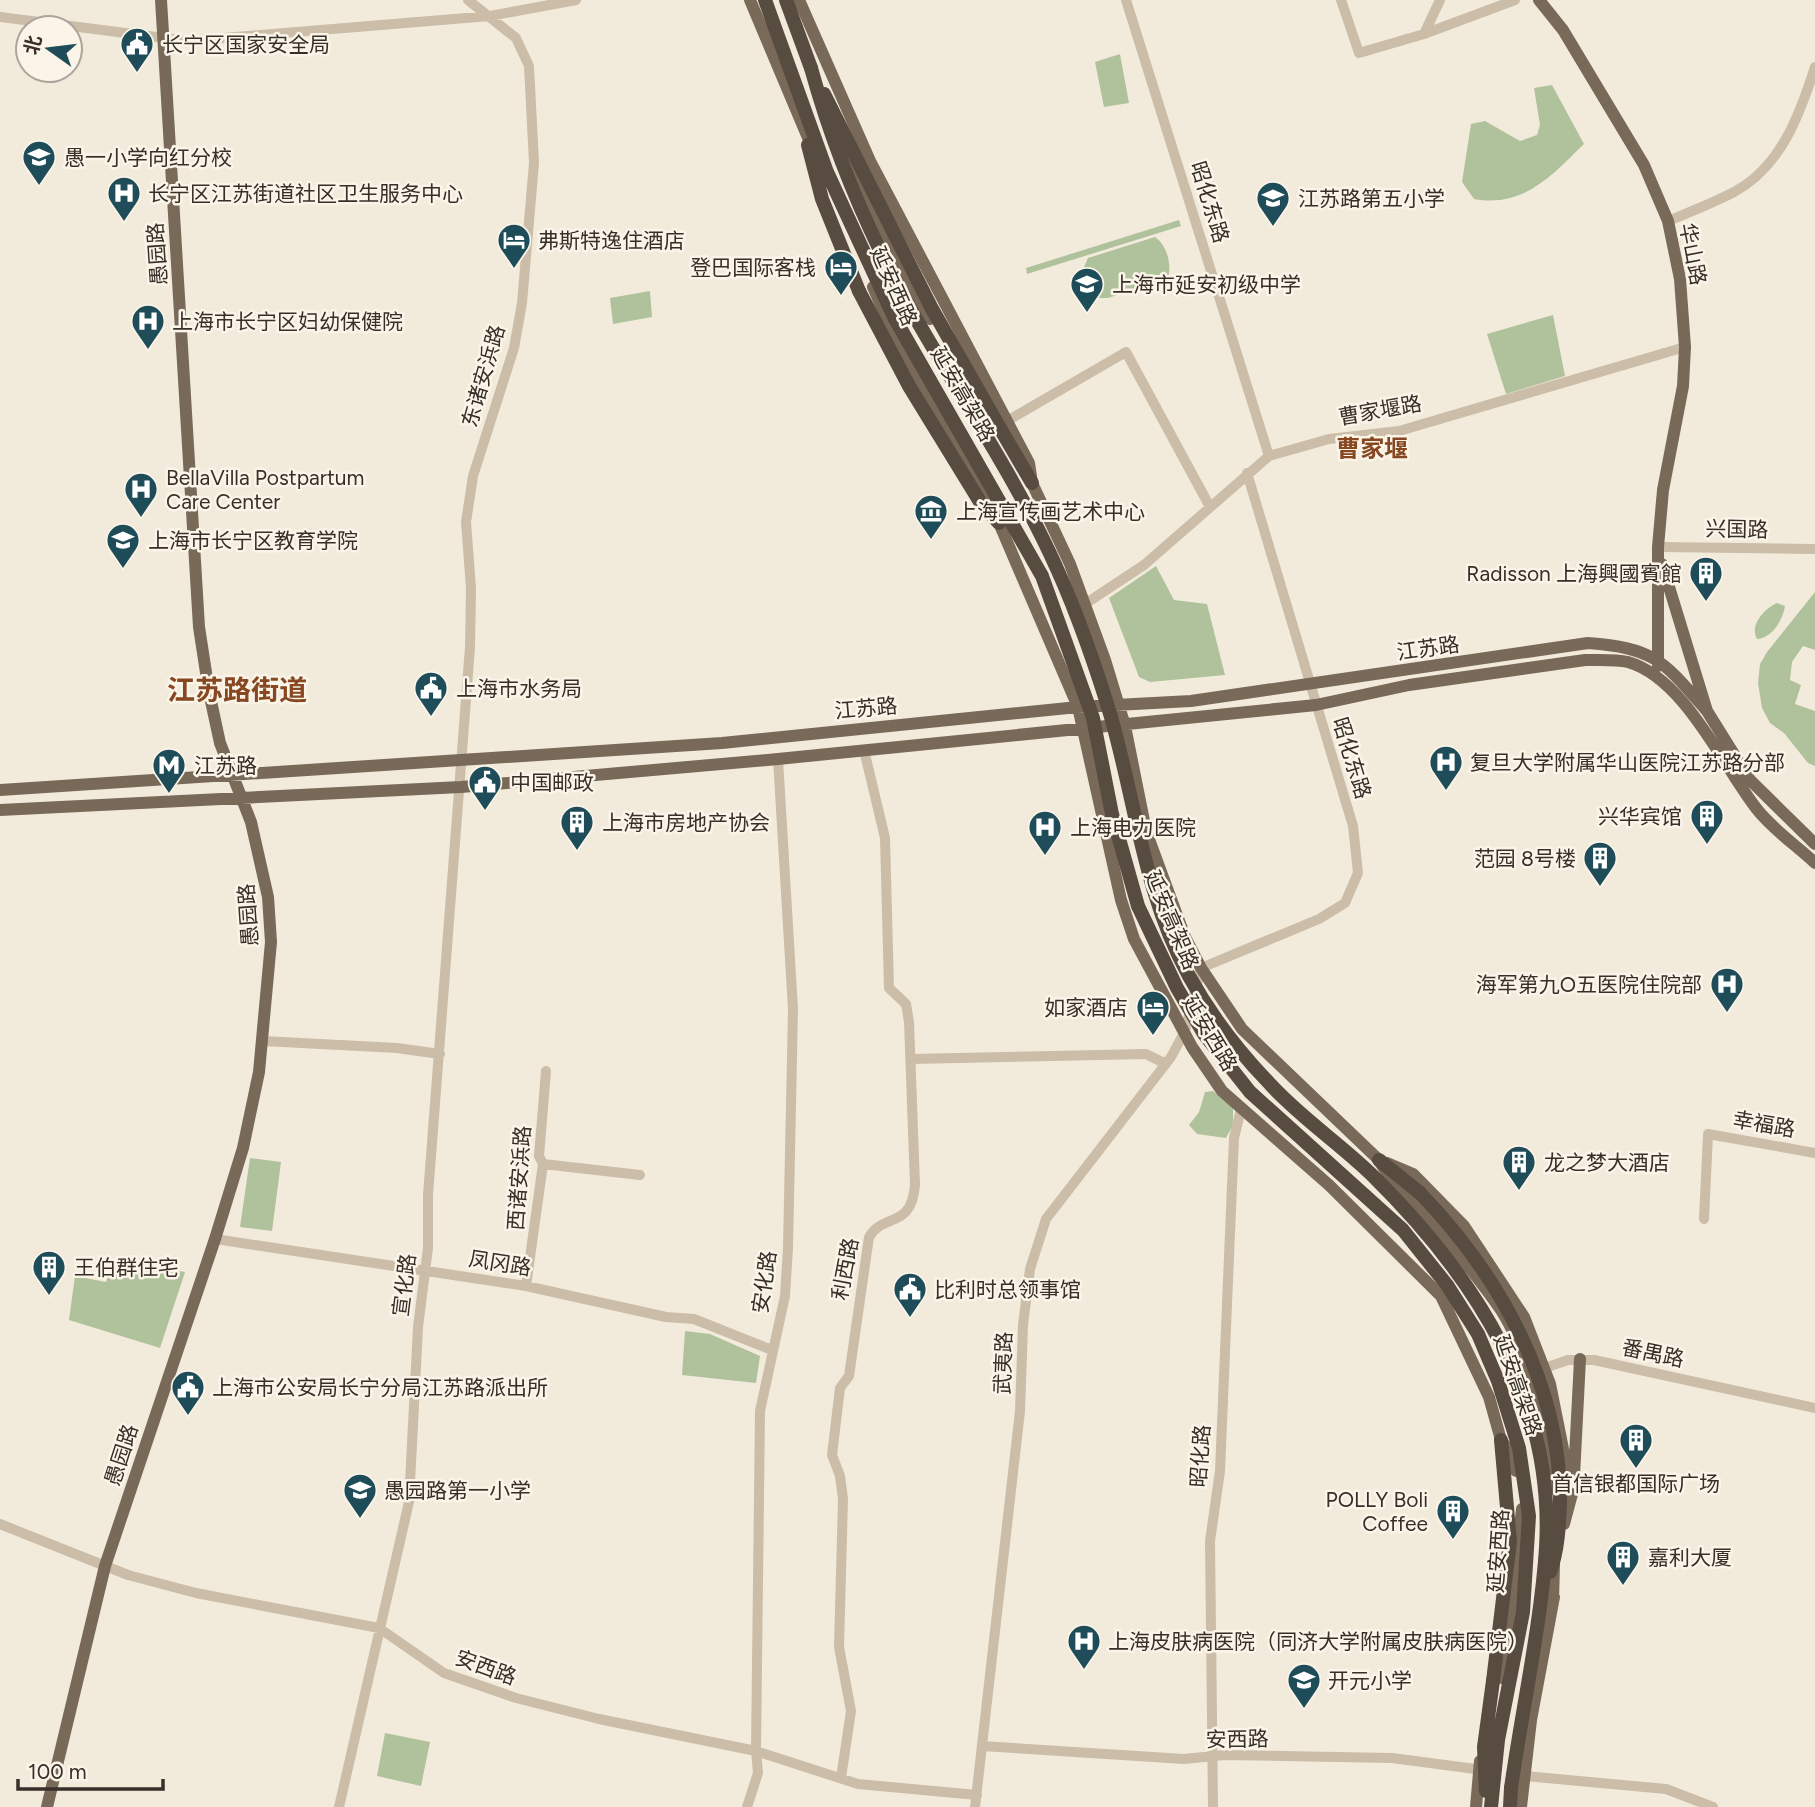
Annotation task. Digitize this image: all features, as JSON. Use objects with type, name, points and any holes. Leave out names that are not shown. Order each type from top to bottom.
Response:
[{"type":"highway","name":"延安高架路","points":[[765,0],[791,79],[827,172],[895,319],[1042,576],[1093,718],[1112,814],[1138,906],[1177,988],[1204,1034],[1250,1092],[1404,1230],[1447,1284],[1478,1334],[1498,1381],[1519,1448],[1529,1516],[1523,1612],[1498,1740],[1489,1807]]},
{"type":"highway","name":"延安高架路","points":[[788,0],[830,135],[867,223],[912,312],[1009,479],[1058,571],[1111,716],[1154,894],[1188,975],[1232,1039],[1271,1086],[1360,1163],[1415,1217],[1457,1268],[1492,1324],[1518,1379],[1537,1435],[1545,1487],[1546,1600],[1510,1807]]},
{"type":"highway","points":[[811,68],[931,307],[1004,425],[1032,482]]},
{"type":"highway","points":[[791,79],[822,200],[859,290],[909,386],[976,494],[999,523]]},
{"type":"highway","points":[[1380,1160],[1420,1193],[1450,1223],[1506,1308],[1528,1352],[1551,1415],[1560,1479],[1559,1529],[1546,1600]]},
{"type":"highway","points":[[1489,1807],[1484,1747],[1505,1602],[1510,1541],[1501,1440]]},
{"type":"main road","name":"愚园路","points":[[47,1807],[104,1566],[215,1239],[243,1148],[263,1041],[271,942],[262,859],[231,776],[208,692],[199,627],[161,0]]},
{"type":"main road","name":"延安西路","points":[[751,0],[898,345],[999,523],[1078,707],[1121,900],[1135,939],[1192,1047],[1222,1091],[1329,1185],[1441,1296],[1489,1397],[1501,1440],[1515,1459],[1522,1516],[1485,1770],[1489,1807]]},
{"type":"main road","name":"延安西路","points":[[788,0],[825,107],[900,267],[1014,464],[1032,482],[1085,604],[1125,726],[1146,831],[1170,902],[1201,968],[1242,1029],[1380,1160],[1390,1180],[1441,1234],[1502,1311],[1529,1377],[1548,1439],[1555,1516],[1521,1807]]},
{"type":"main road","name":"延安西路","points":[[799,0],[882,186],[1004,425]]},
{"type":"main road","name":"华山路","points":[[1539,0],[1563,30],[1644,165],[1668,221],[1680,279],[1685,347],[1683,386],[1663,490],[1658,547],[1658,677]]},
{"type":"main road","points":[[864,193],[882,186]]},
{"type":"main road","points":[[900,267],[919,256]]},
{"type":"main road","name":"华山路","points":[[1658,547],[1707,711],[1750,780],[1815,844]]},
{"type":"main road","name":"江苏路","points":[[0,790],[722,743],[1078,707],[1191,701],[1588,643],[1621,646],[1658,659],[1707,711]]},
{"type":"main road","name":"江苏路","points":[[0,810],[129,801],[241,799],[461,787],[778,759],[1316,705],[1409,685],[1585,660],[1628,663],[1658,677]]},
{"type":"main road","points":[[1658,677],[1690,712],[1758,811],[1815,863]]},
{"type":"main road","name":"延安西路","points":[[1380,1160],[1413,1174],[1464,1226],[1524,1317],[1544,1368],[1550,1384],[1567,1469],[1564,1524],[1546,1600]]},
{"type":"main road","points":[[1564,1524],[1574,1480],[1580,1359]]},
{"type":"main road","points":[[1476,1807],[1485,1770],[1504,1543],[1501,1440]]},
{"type":"street","name":"东诸安浜路","points":[[463,761],[471,588],[466,522],[473,476],[514,348],[522,303],[534,163],[529,66],[516,38],[468,0]]},
{"type":"street","points":[[0,17],[188,41],[490,16],[576,0]]},
{"type":"street","name":"昭化东路","points":[[1126,0],[1269,456]]},
{"type":"street","points":[[1341,0],[1359,53],[1424,34],[1516,0]]},
{"type":"street","points":[[1424,34],[1440,0]]},
{"type":"street","points":[[1668,221],[1737,191],[1778,154],[1800,112],[1815,67]]},
{"type":"street","name":"曹家堰路","points":[[1085,604],[1158,552],[1269,456],[1329,439],[1398,431],[1685,347]]},
{"type":"street","points":[[1004,425],[1126,352],[1210,507]]},
{"type":"street","name":"昭化东路","points":[[1201,968],[1319,919],[1345,902],[1358,873],[1353,826],[1247,474]]},
{"type":"street","name":"兴国路","points":[[1658,547],[1815,549]]},
{"type":"street","name":"利西路","points":[[841,1778],[851,1711],[839,1658],[842,1491],[832,1455],[840,1388],[849,1376],[869,1237],[874,1229],[903,1215],[914,1192],[908,1010],[903,1000],[891,992],[888,982],[886,838],[864,750]]},
{"type":"street","name":"安化路","points":[[747,1807],[758,1773],[756,1751],[760,1411],[785,1296],[788,1248],[793,1009],[778,759]]},
{"type":"street","name":"宣化路","points":[[338,1807],[409,1502],[418,1327],[426,1272],[428,1195],[463,761]]},
{"type":"street","name":"武夷路","points":[[975,1807],[1020,1411],[1023,1325],[1030,1269],[1046,1220],[1166,1064],[1185,1031],[1201,968]]},
{"type":"street","points":[[263,1041],[397,1048],[440,1054]]},
{"type":"street","points":[[911,1059],[1146,1054],[1166,1064]]},
{"type":"street","name":"西诸安浜路","points":[[526,1286],[543,1164],[539,1156],[546,1071]]},
{"type":"street","name":"昭化路","points":[[1213,1807],[1210,1541],[1220,1471],[1234,1138],[1241,1108]]},
{"type":"street","name":"幸福路","points":[[1704,1219],[1708,1134],[1815,1153]]},
{"type":"street","points":[[543,1164],[640,1175]]},
{"type":"street","name":"凤冈路","points":[[215,1239],[526,1286],[666,1317],[694,1319],[772,1350]]},
{"type":"street","name":"番禺路","points":[[1489,1397],[1509,1390],[1544,1368],[1580,1359],[1815,1408]]},
{"type":"street","name":"安西路","points":[[0,1524],[104,1566],[196,1594],[379,1628],[444,1673],[478,1687],[599,1719],[756,1751],[814,1772],[858,1784],[977,1795]]},
{"type":"street","name":"安西路","points":[[982,1746],[1184,1759],[1214,1756],[1392,1758],[1485,1770]]},
{"type":"street","points":[[1525,1776],[1666,1788],[1713,1807]]},
{"type":"green space","points":[[1120,54],[1129,103],[1104,107],[1095,62]]},
{"type":"green space","points":[[1552,85],[1584,144],[1548,177],[1522,194],[1508,199],[1474,199],[1462,182],[1471,124],[1485,121],[1520,141],[1537,135],[1540,125],[1534,88]]},
{"type":"green space","points":[[1179,220],[1181,226],[1027,274],[1026,268]]},
{"type":"green space","points":[[1155,237],[1168,256],[1168,278],[1108,298],[1096,298],[1084,267],[1088,258]]},
{"type":"green space","points":[[650,291],[652,317],[613,324],[610,298]]},
{"type":"green space","points":[[1553,315],[1565,376],[1506,394],[1487,334]]},
{"type":"green space","points":[[1156,566],[1174,600],[1207,604],[1225,675],[1150,682],[1139,677],[1109,598]]},
{"type":"green space","points":[[1815,592],[1815,650],[1803,646],[1792,662],[1790,680],[1801,685],[1795,704],[1815,711],[1815,766],[1808,763],[1784,733],[1770,723],[1762,708],[1758,683],[1760,664],[1767,652]]},
{"type":"green space","points":[[1777,603],[1785,606],[1782,617],[1772,632],[1757,639],[1757,623],[1768,609]]},
{"type":"green space","points":[[1213,1091],[1233,1107],[1233,1125],[1226,1138],[1197,1134],[1189,1125],[1199,1112],[1205,1092]]},
{"type":"green space","points":[[250,1158],[281,1162],[272,1231],[240,1227]]},
{"type":"green space","points":[[130,1262],[185,1272],[160,1348],[69,1320],[75,1276],[106,1282],[112,1266],[127,1268]]},
{"type":"green space","points":[[685,1331],[710,1334],[760,1356],[756,1383],[682,1375]]},
{"type":"green space","points":[[385,1733],[430,1742],[421,1786],[377,1776]]},
{"type":"place","name":"长宁区国家安全局","points":[[137,74]]},
{"type":"place","name":"愚一小学向红分校","points":[[39,187]]},
{"type":"place","name":"长宁区江苏街道社区卫生服务中心","points":[[124,223]]},
{"type":"place","name":"江苏路第五小学","points":[[1273,228]]},
{"type":"place","name":"弗斯特逸住酒店","points":[[514,270]]},
{"type":"place","name":"登巴国际客栈","points":[[841,297]]},
{"type":"place","name":"上海市延安初级中学","points":[[1087,314]]},
{"type":"place","name":"上海市长宁区妇幼保健院","points":[[148,351]]},
{"type":"place","name":"BellaVilla Postpartum Care Center","points":[[141,519]]},
{"type":"place","name":"上海宣传画艺术中心","points":[[931,541]]},
{"type":"place","name":"上海市长宁区教育学院","points":[[123,570]]},
{"type":"place","name":"Radisson 上海興國賓館","points":[[1706,603]]},
{"type":"place","name":"上海市水务局","points":[[431,718]]},
{"type":"place","name":"复旦大学附属华山医院江苏路分部","points":[[1446,792]]},
{"type":"place","name":"江苏路","points":[[169,795]]},
{"type":"place","name":"中国邮政","points":[[485,812]]},
{"type":"place","name":"兴华宾馆","points":[[1707,846]]},
{"type":"place","name":"上海市房地产协会","points":[[577,852]]},
{"type":"place","name":"上海电力医院","points":[[1045,857]]},
{"type":"place","name":"范园 8号楼","points":[[1600,888]]},
{"type":"place","name":"海军第九O五医院住院部","points":[[1727,1014]]},
{"type":"place","name":"如家酒店","points":[[1153,1037]]},
{"type":"place","name":"龙之梦大酒店","points":[[1519,1192]]},
{"type":"place","name":"王伯群住宅","points":[[49,1297]]},
{"type":"place","name":"比利时总领事馆","points":[[910,1319]]},
{"type":"place","name":"上海市公安局长宁分局江苏路派出所","points":[[188,1417]]},
{"type":"place","name":"首信银都国际广场","points":[[1636,1470]]},
{"type":"place","name":"愚园路第一小学","points":[[360,1520]]},
{"type":"place","name":"POLLY Boli Coffee","points":[[1453,1541]]},
{"type":"place","name":"嘉利大厦","points":[[1623,1587]]},
{"type":"place","name":"上海皮肤病医院（同济大学附属皮肤病医院）","points":[[1084,1671]]},
{"type":"place","name":"开元小学","points":[[1304,1710]]},
{"type":"district","name":"曹家堰","points":[[1372,448]]},
{"type":"district","name":"江苏路街道","points":[[237,690]]}]
